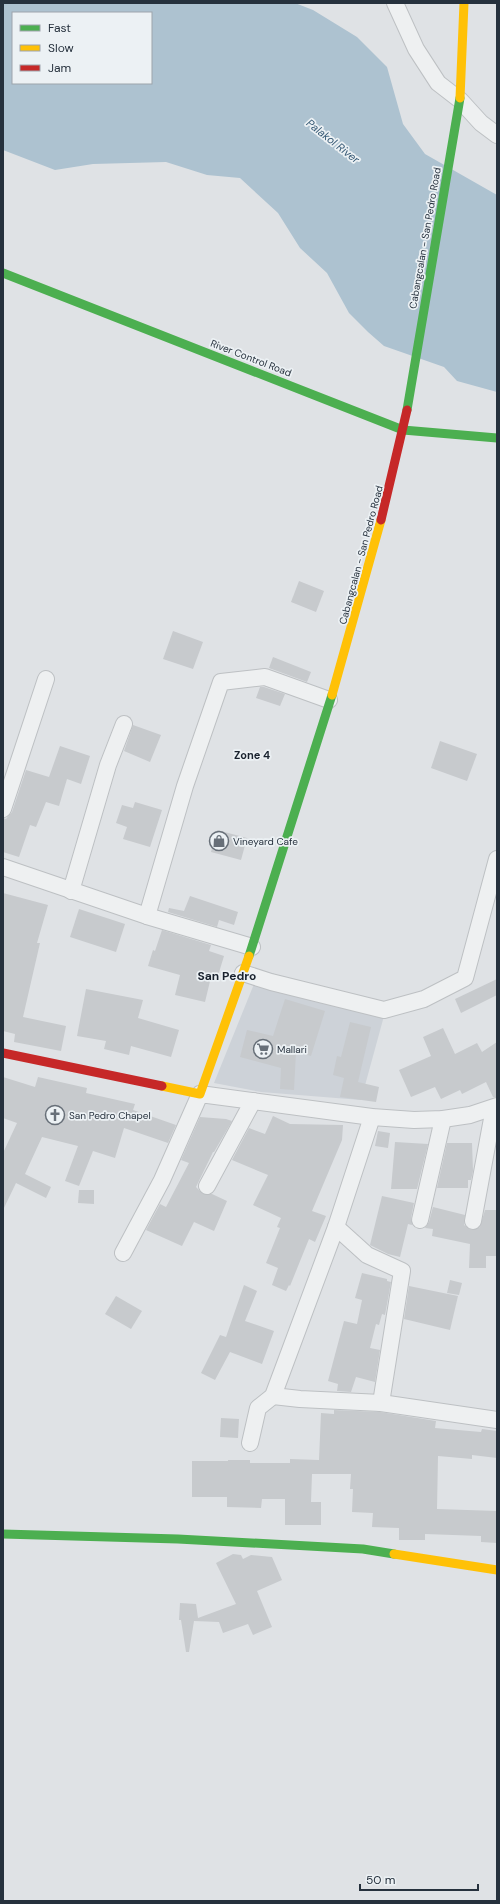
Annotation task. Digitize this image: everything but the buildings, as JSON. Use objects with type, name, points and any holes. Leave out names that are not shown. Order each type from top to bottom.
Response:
[{"type":"street","points":[[395,3],[416,49],[438,83],[460,100],[481,123],[497,135]]},
{"type":"street","name":"Cabangcalan - San Pedro Road","points":[[200,1094],[252,947],[329,700],[343,662],[378,536],[403,430],[460,100],[464,3]]},
{"type":"street","name":"River Control Road","points":[[3,273],[403,430],[497,438]]},
{"type":"street","points":[[147,916],[185,786],[221,682],[265,677],[329,700]]},
{"type":"street","points":[[3,809],[46,679]]},
{"type":"street","points":[[71,891],[108,765],[124,724]]},
{"type":"street","points":[[243,973],[271,982],[384,1010],[424,999],[464,978],[497,859]]},
{"type":"street","points":[[3,867],[147,916],[252,947]]},
{"type":"street","points":[[3,1053],[200,1094],[372,1117],[414,1120],[444,1119],[470,1115],[496,1107],[473,1221]]},
{"type":"street","points":[[122,1254],[162,1180],[200,1094]]},
{"type":"street","points":[[207,1186],[253,1101]]},
{"type":"street","points":[[250,1443],[258,1408],[273,1396],[336,1227],[372,1117]]},
{"type":"street","points":[[420,1220],[444,1119]]},
{"type":"street","points":[[336,1227],[367,1255],[402,1271],[381,1403]]},
{"type":"street","points":[[273,1396],[300,1400],[381,1403],[497,1420]]},
{"type":"street","points":[[3,1534],[178,1539],[363,1549],[497,1570]]},
{"type":"shaded area","points":[[254,984],[384,1016],[361,1100],[261,1092],[214,1083]]},
{"type":"water","name":"Palakol River","points":[[3,3],[295,3],[313,10],[357,37],[387,67],[403,124],[425,154],[497,195],[497,392],[457,381],[444,367],[384,346],[349,313],[327,273],[300,248],[278,213],[240,178],[207,175],[166,162],[93,164],[55,170],[3,150]]},
{"type":"traffic: fast","points":[[407,410],[460,98]]},
{"type":"traffic: fast","points":[[3,273],[403,430],[497,438]]},
{"type":"traffic: fast","points":[[249,956],[332,695]]},
{"type":"traffic: fast","points":[[3,1534],[178,1539],[363,1549],[394,1554]]},
{"type":"traffic: slow","points":[[460,98],[464,3]]},
{"type":"traffic: slow","points":[[332,695],[381,520]]},
{"type":"traffic: slow","points":[[162,1086],[200,1094],[249,956]]},
{"type":"traffic: slow","points":[[394,1554],[497,1570]]},
{"type":"traffic: jam","points":[[381,520],[407,410]]},
{"type":"traffic: jam","points":[[3,1053],[162,1086]]},
{"type":"place","name":"Vineyard Cafe","points":[[219,841]]},
{"type":"place","name":"Mallari","points":[[263,1049]]},
{"type":"place","name":"San Pedro Chapel","points":[[55,1115]]},
{"type":"district","name":"Zone 4","points":[[252,755]]},
{"type":"district","name":"San Pedro","points":[[227,976]]}]
